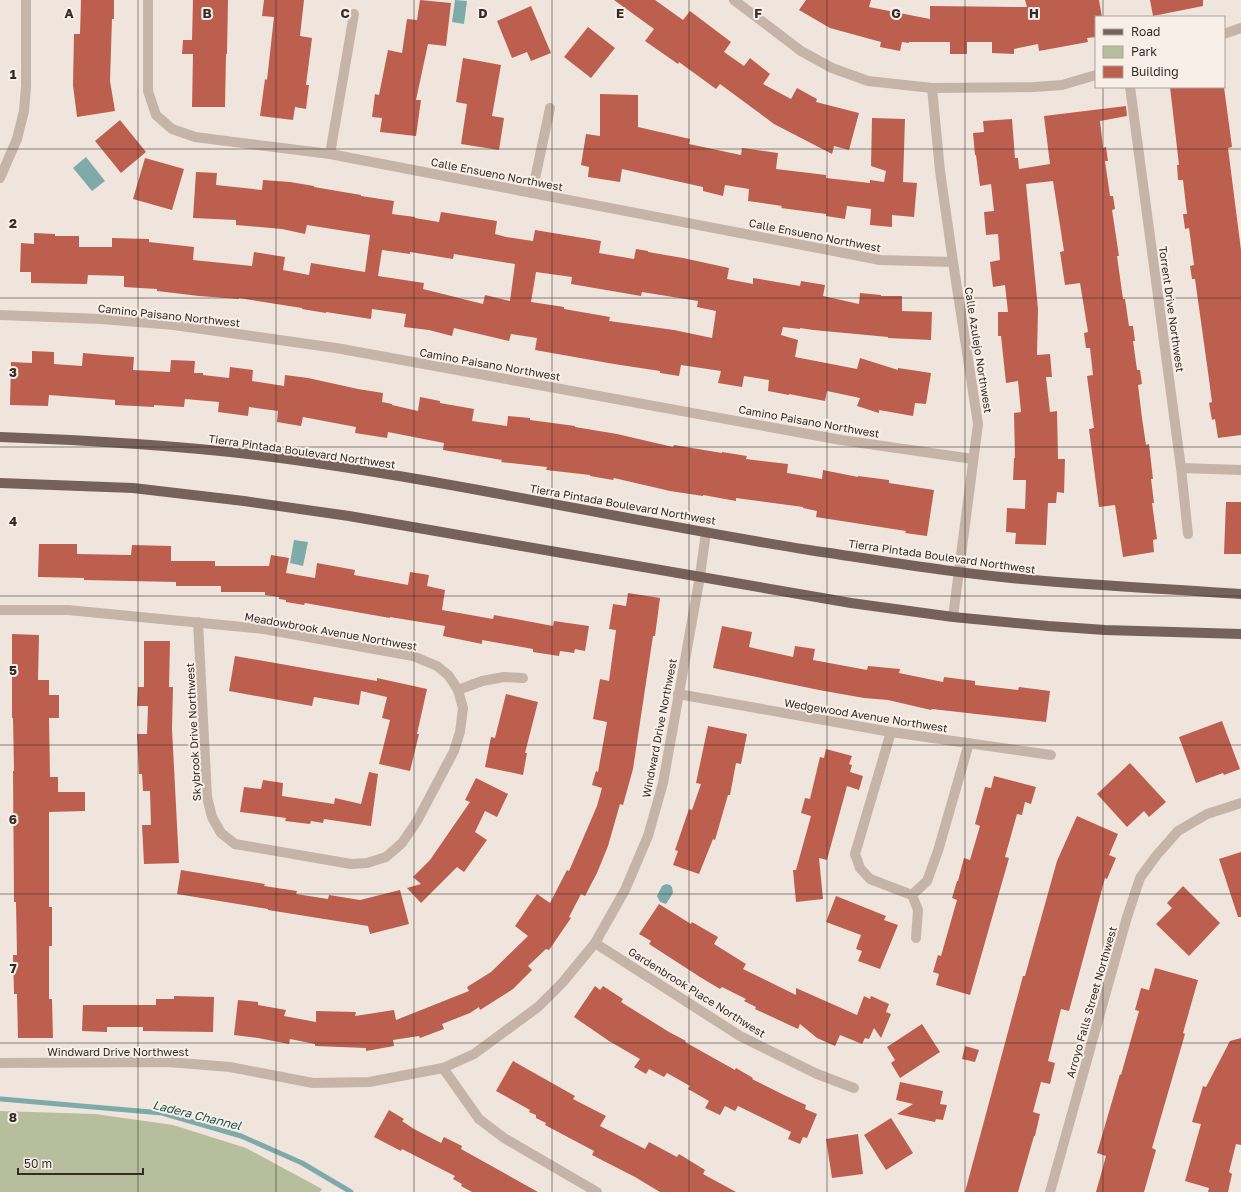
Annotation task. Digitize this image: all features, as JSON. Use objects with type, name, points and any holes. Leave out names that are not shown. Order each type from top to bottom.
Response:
[{"type":"main road","name":"Tierra Pintada Boulevard Northwest","points":[[0,438],[87,440],[256,455],[351,468],[454,485],[706,532],[958,572],[1034,580],[1241,594]]},
{"type":"main road","points":[[0,483],[133,488],[244,500],[348,516],[700,576],[759,588],[851,603],[953,617],[1105,630],[1241,634]]},
{"type":"street","points":[[0,178],[17,139],[24,111],[26,78],[26,0]]},
{"type":"street","name":"Calle Ensueno Northwest","points":[[148,0],[148,91],[156,115],[172,129],[195,137],[330,154],[880,260],[953,262]]},
{"type":"street","points":[[734,0],[801,51],[832,68],[868,81],[932,88],[1034,87],[1062,85],[1095,75]]},
{"type":"street","points":[[330,154],[354,14]]},
{"type":"street","points":[[1225,34],[1241,28]]},
{"type":"street","name":"Calle Azulejo Northwest","points":[[932,88],[940,171],[978,424],[953,617]]},
{"type":"street","name":"Torrent Drive Northwest","points":[[1130,88],[1181,468],[1188,534]]},
{"type":"street","points":[[532,193],[550,108]]},
{"type":"street","name":"Camino Paisano Northwest","points":[[0,315],[102,319],[174,325],[336,348],[842,440],[973,458]]},
{"type":"street","points":[[1181,468],[1241,470]]},
{"type":"street","name":"Windward Drive Northwest","points":[[0,1063],[168,1062],[230,1067],[313,1083],[369,1082],[443,1068],[474,1054],[538,1007],[563,982],[595,943],[625,890],[648,836],[663,782],[700,576],[706,532]]},
{"type":"street","name":"Meadowbrook Avenue Northwest","points":[[0,610],[68,610],[264,629],[413,656],[437,666],[449,676],[458,690]]},
{"type":"street","name":"Skybrook Drive Northwest","points":[[198,622],[207,797],[212,818],[221,833],[235,844],[351,864],[367,863],[386,857],[402,843],[417,821],[454,751],[460,732],[463,708],[458,690]]},
{"type":"street","points":[[458,690],[482,681],[504,677],[523,678]]},
{"type":"street","name":"Wedgewood Avenue Northwest","points":[[678,694],[891,732],[1051,755]]},
{"type":"street","points":[[891,732],[855,854],[860,868],[870,879],[912,896],[918,910],[916,938]]},
{"type":"street","points":[[912,896],[927,881],[938,851],[969,743]]},
{"type":"street","name":"Arroyo Falls Street Northwest","points":[[1050,1192],[1127,917],[1140,878],[1156,856],[1178,831],[1207,814],[1241,803]]},
{"type":"street","name":"Gardenbrook Place Northwest","points":[[595,943],[740,1036],[817,1074],[854,1088]]},
{"type":"street","points":[[443,1068],[479,1119],[504,1138],[597,1192]]},
{"type":"green space","points":[[0,1111],[95,1114],[173,1125],[246,1148],[322,1189],[320,1192],[0,1192]]},
{"type":"water","points":[[455,0],[467,1],[464,24],[452,22]]},
{"type":"water","points":[[86,157],[105,181],[92,191],[73,168]]},
{"type":"water","points":[[294,540],[308,542],[303,566],[290,563]]},
{"type":"water","points":[[666,884],[672,887],[673,893],[666,904],[660,902],[657,896],[662,886]]},
{"type":"building","points":[[81,0],[114,0],[110,81],[115,111],[77,117],[73,85],[74,34],[80,34]]},
{"type":"building","points":[[193,0],[228,0],[225,107],[192,107],[193,54],[182,54],[183,40],[192,40]]},
{"type":"building","points":[[264,0],[304,0],[300,36],[312,38],[306,85],[309,85],[306,109],[295,107],[293,120],[260,116],[265,79],[267,80],[274,17],[262,16]]},
{"type":"building","points":[[420,0],[451,3],[446,46],[428,44],[416,100],[421,100],[416,136],[380,132],[382,118],[372,117],[375,94],[379,95],[388,50],[402,53],[407,19],[417,20]]},
{"type":"building","points":[[614,0],[655,0],[683,20],[690,11],[731,42],[724,52],[744,66],[750,58],[770,74],[763,84],[791,99],[797,88],[817,99],[816,102],[859,113],[849,150],[834,146],[832,154],[774,124],[720,84],[716,89],[679,62],[678,64],[645,41],[654,29]]},
{"type":"building","points":[[806,0],[871,0],[869,7],[930,19],[930,6],[1027,7],[1025,0],[1099,0],[1102,16],[1095,16],[1095,37],[1087,38],[1088,42],[1039,51],[1038,44],[1014,49],[1014,54],[992,53],[992,42],[967,42],[967,54],[950,54],[950,42],[902,42],[900,51],[880,47],[881,42],[830,28],[799,10]]},
{"type":"building","points":[[1150,0],[1203,0],[1203,6],[1153,16]]},
{"type":"building","points":[[531,6],[551,53],[531,61],[527,52],[512,58],[497,21]]},
{"type":"building","points":[[588,27],[615,48],[591,78],[564,57]]},
{"type":"building","points":[[463,58],[501,65],[492,116],[504,118],[499,150],[461,144],[467,104],[456,102]]},
{"type":"building","points":[[1170,88],[1224,88],[1232,147],[1228,148],[1241,250],[1241,435],[1218,438],[1215,419],[1212,420],[1209,403],[1212,402],[1195,279],[1192,279],[1190,266],[1194,265],[1189,228],[1185,229],[1183,214],[1187,214],[1183,180],[1178,180],[1177,165],[1179,165]]},
{"type":"building","points":[[600,94],[638,95],[638,127],[690,139],[689,144],[741,155],[742,148],[778,153],[776,169],[826,175],[826,178],[870,183],[870,180],[884,182],[886,171],[871,166],[872,118],[905,119],[903,182],[917,183],[914,217],[892,215],[892,227],[870,225],[871,209],[847,206],[845,219],[826,216],[826,214],[781,208],[782,206],[748,201],[749,189],[725,185],[723,196],[703,191],[703,187],[622,169],[620,182],[588,177],[589,167],[581,165],[586,134],[600,136]]},
{"type":"building","points":[[1126,106],[1127,116],[1100,121],[1103,148],[1106,147],[1108,161],[1105,161],[1110,196],[1113,196],[1115,209],[1112,210],[1119,256],[1117,256],[1123,299],[1125,299],[1129,326],[1133,326],[1135,341],[1133,341],[1137,370],[1140,370],[1142,384],[1138,385],[1146,445],[1149,444],[1153,479],[1151,479],[1154,503],[1152,503],[1157,539],[1153,540],[1154,552],[1123,557],[1115,505],[1099,507],[1089,429],[1094,428],[1087,376],[1093,375],[1090,348],[1086,348],[1084,333],[1088,332],[1080,283],[1065,285],[1060,252],[1064,251],[1053,181],[1026,184],[1038,309],[1037,355],[1050,354],[1052,377],[1046,377],[1050,412],[1057,411],[1058,459],[1065,459],[1064,493],[1057,492],[1056,503],[1048,503],[1046,545],[1015,544],[1016,533],[1006,532],[1007,508],[1025,509],[1026,480],[1013,480],[1015,458],[1014,413],[1021,412],[1018,381],[1006,383],[1001,336],[998,336],[998,312],[1008,312],[1005,285],[993,287],[990,262],[1000,260],[998,234],[986,235],[984,212],[994,211],[991,184],[980,186],[973,133],[984,132],[983,121],[1012,119],[1015,158],[1018,158],[1019,169],[1050,164],[1044,116]]},
{"type":"building","points":[[120,120],[146,152],[121,173],[95,141]]},
{"type":"building","points":[[145,158],[184,169],[172,210],[133,199]]},
{"type":"building","points":[[196,172],[217,173],[216,185],[262,190],[263,180],[314,186],[394,201],[392,214],[439,222],[441,212],[497,221],[495,234],[506,237],[533,241],[535,230],[601,241],[599,253],[634,259],[636,249],[729,268],[727,279],[753,284],[753,278],[800,286],[801,281],[825,285],[823,296],[859,304],[860,293],[881,296],[902,296],[902,311],[932,312],[931,340],[888,338],[783,327],[781,335],[798,340],[795,357],[857,369],[860,358],[898,370],[898,368],[931,373],[926,404],[915,403],[913,416],[879,410],[879,413],[857,406],[860,398],[827,391],[825,401],[768,391],[769,380],[744,376],[742,387],[718,383],[721,371],[681,365],[679,376],[660,373],[660,371],[535,350],[537,338],[511,334],[509,341],[454,328],[452,336],[429,330],[404,327],[406,314],[372,309],[371,319],[239,298],[199,296],[157,291],[157,289],[124,287],[124,276],[88,275],[87,284],[31,283],[31,272],[20,272],[21,243],[34,244],[34,233],[55,234],[55,236],[79,236],[79,247],[112,247],[112,238],[149,239],[149,242],[194,247],[193,260],[252,266],[254,252],[285,257],[283,270],[309,275],[311,263],[365,272],[370,235],[307,225],[305,234],[282,229],[236,225],[236,220],[193,218]],"holes":[[[382,250],[410,254],[410,252],[453,259],[454,254],[515,264],[510,301],[485,295],[483,304],[423,289],[424,283],[378,276]],[[536,272],[572,277],[571,284],[641,296],[642,292],[698,301],[697,307],[716,311],[712,338],[674,330],[609,321],[610,317],[564,309],[564,307],[531,302]]]},
{"type":"building","points":[[32,351],[54,352],[54,364],[82,366],[83,353],[134,357],[133,370],[170,372],[171,360],[195,361],[194,373],[203,373],[203,375],[229,378],[230,367],[253,370],[252,381],[284,386],[285,375],[308,378],[383,393],[382,402],[418,411],[420,397],[440,401],[440,403],[474,409],[472,421],[507,426],[508,416],[530,418],[530,420],[575,426],[673,447],[674,445],[722,452],[747,456],[746,459],[788,464],[787,473],[822,479],[823,470],[858,477],[889,480],[889,483],[934,490],[927,536],[905,533],[906,531],[816,517],[817,511],[803,507],[736,498],[736,501],[670,491],[614,478],[613,480],[590,475],[546,470],[547,467],[501,462],[502,460],[443,450],[444,443],[388,432],[387,438],[355,433],[356,427],[303,417],[301,426],[277,422],[278,411],[249,407],[248,416],[218,412],[219,402],[185,399],[184,407],[154,405],[154,407],[115,405],[115,400],[49,395],[48,406],[10,405],[11,362],[32,363]]},
{"type":"building","points":[[1226,502],[1241,502],[1241,554],[1224,554]]},
{"type":"building","points":[[39,544],[77,544],[77,554],[131,555],[132,545],[171,546],[171,561],[215,561],[215,566],[269,566],[271,555],[289,558],[286,573],[315,578],[317,563],[355,570],[354,575],[408,585],[410,572],[429,575],[427,586],[445,590],[442,610],[493,619],[494,615],[553,626],[554,621],[589,626],[585,651],[575,649],[574,653],[560,651],[559,656],[533,652],[533,649],[482,640],[482,644],[443,636],[445,626],[305,603],[304,605],[286,602],[286,600],[279,599],[279,597],[265,595],[265,592],[221,592],[221,586],[176,586],[176,582],[84,580],[84,578],[38,577]]},
{"type":"building","points":[[628,593],[660,598],[633,769],[623,805],[620,804],[608,846],[597,873],[585,896],[581,894],[569,917],[571,918],[549,950],[546,949],[528,966],[532,970],[513,989],[480,1010],[479,1007],[470,1013],[442,1024],[444,1029],[420,1038],[419,1036],[393,1040],[394,1046],[366,1051],[366,1048],[315,1046],[315,1044],[290,1039],[289,1044],[234,1035],[238,1000],[258,1002],[258,1005],[286,1010],[284,1016],[316,1022],[316,1011],[356,1012],[355,1016],[394,1010],[396,1020],[469,991],[467,987],[491,972],[528,936],[515,926],[537,894],[550,903],[567,870],[569,871],[597,806],[602,788],[592,785],[596,771],[598,772],[607,722],[593,719],[600,679],[609,681],[616,630],[609,629],[613,604],[626,606]]},
{"type":"building","points":[[722,626],[752,632],[749,647],[793,657],[795,646],[815,649],[813,660],[867,670],[868,666],[900,669],[899,673],[943,682],[944,677],[975,681],[975,685],[1018,690],[1019,687],[1050,691],[1046,722],[931,710],[888,700],[864,698],[819,690],[713,668]]},
{"type":"building","points":[[12,634],[39,635],[38,680],[49,680],[49,695],[59,695],[59,718],[49,718],[50,777],[58,777],[58,792],[85,792],[85,811],[49,812],[49,907],[52,907],[52,946],[49,946],[49,999],[52,999],[53,1038],[18,1038],[17,994],[14,994],[13,955],[17,955],[16,902],[14,902]]},
{"type":"building","points":[[144,641],[170,641],[169,687],[173,687],[172,729],[179,863],[144,864],[142,825],[151,825],[150,791],[143,791],[142,774],[139,774],[137,734],[147,734],[148,706],[137,706],[138,687],[144,687]]},
{"type":"building","points":[[235,656],[377,681],[377,678],[427,689],[417,734],[419,734],[410,771],[379,764],[390,720],[382,718],[387,697],[361,691],[359,705],[314,697],[312,706],[229,691]]},
{"type":"building","points":[[506,694],[538,702],[525,753],[527,753],[523,775],[485,767],[491,737],[495,738]]},
{"type":"building","points":[[1222,721],[1240,769],[1224,775],[1223,773],[1196,783],[1179,737]]},
{"type":"building","points":[[708,726],[747,734],[741,764],[736,763],[730,795],[728,795],[715,840],[713,839],[699,874],[673,865],[678,851],[675,850],[689,809],[692,810],[701,784],[696,783]]},
{"type":"building","points":[[826,749],[852,756],[849,764],[852,765],[850,772],[863,776],[859,790],[847,786],[827,860],[819,858],[823,899],[796,902],[793,870],[796,870],[811,816],[801,813],[805,798],[810,799],[820,757],[824,758]]},
{"type":"building","points":[[1130,763],[1166,802],[1149,817],[1144,811],[1127,827],[1097,794]]},
{"type":"building","points":[[369,772],[378,774],[371,826],[324,819],[323,823],[311,821],[310,824],[285,821],[286,818],[240,812],[244,787],[261,789],[263,780],[283,783],[282,796],[334,804],[335,798],[361,804]]},
{"type":"building","points":[[994,776],[1036,787],[1031,804],[1025,802],[1022,815],[1017,814],[1005,857],[1009,858],[970,995],[936,985],[939,974],[933,972],[938,955],[941,956],[957,900],[952,898],[964,858],[970,860],[980,826],[975,824],[985,787],[991,788]]},
{"type":"building","points":[[476,778],[508,794],[497,817],[485,811],[475,832],[487,840],[464,872],[457,867],[421,903],[407,888],[421,884],[413,877],[430,860],[470,802],[465,800]]},
{"type":"building","points":[[1077,816],[1118,834],[1109,855],[1116,858],[1107,879],[1105,878],[1069,1011],[1061,1009],[1048,1061],[1055,1063],[1050,1084],[1041,1082],[1033,1112],[1040,1114],[1035,1136],[1018,1192],[965,1192],[1023,976],[1025,976],[1057,861]]},
{"type":"building","points":[[1241,852],[1241,917],[1238,917],[1219,859]]},
{"type":"building","points":[[181,870],[265,884],[264,886],[297,891],[296,894],[328,899],[329,895],[360,900],[400,890],[409,924],[370,934],[368,926],[177,894]]},
{"type":"building","points":[[1183,886],[1220,923],[1189,956],[1156,924],[1172,908],[1167,903]]},
{"type":"building","points":[[836,896],[886,916],[884,920],[898,925],[880,969],[858,961],[862,951],[856,949],[861,935],[826,922]]},
{"type":"building","points":[[659,904],[691,924],[692,922],[718,937],[714,944],[746,964],[743,969],[796,995],[796,988],[857,1015],[864,996],[870,999],[871,996],[889,1004],[886,1012],[891,1014],[881,1038],[874,1028],[869,1039],[865,1038],[862,1044],[840,1035],[835,1046],[817,1038],[800,1024],[798,1029],[755,1009],[756,1007],[744,1001],[746,999],[722,987],[720,989],[700,977],[649,944],[651,941],[639,934]]},
{"type":"building","points":[[1155,968],[1198,980],[1183,1033],[1185,1034],[1152,1148],[1156,1150],[1144,1192],[1096,1192],[1106,1156],[1097,1153],[1139,1011],[1135,1010],[1141,988],[1149,990]]},
{"type":"building","points":[[595,986],[600,990],[603,986],[623,999],[621,1002],[686,1041],[685,1042],[735,1070],[736,1068],[753,1078],[752,1079],[806,1105],[805,1109],[817,1114],[807,1138],[803,1137],[800,1144],[788,1139],[791,1132],[738,1106],[735,1111],[725,1106],[720,1115],[705,1108],[709,1101],[688,1089],[690,1086],[667,1073],[664,1077],[649,1069],[646,1074],[634,1067],[640,1059],[609,1041],[574,1017]]},
{"type":"building","points":[[174,996],[214,997],[213,1032],[143,1031],[143,1027],[107,1027],[107,1032],[82,1031],[83,1005],[156,1005],[156,999],[174,999]]},
{"type":"building","points":[[922,1024],[940,1052],[900,1078],[891,1063],[895,1060],[887,1047]]},
{"type":"building","points":[[1241,1038],[1241,1145],[1236,1144],[1229,1172],[1232,1174],[1228,1192],[1208,1192],[1209,1188],[1185,1181],[1201,1124],[1192,1122],[1203,1086],[1206,1087],[1230,1041]]},
{"type":"building","points":[[965,1046],[979,1050],[975,1062],[962,1059]]},
{"type":"building","points":[[513,1061],[575,1096],[573,1099],[606,1116],[600,1126],[645,1149],[649,1142],[677,1157],[679,1154],[705,1170],[703,1174],[736,1192],[660,1192],[635,1177],[592,1155],[594,1151],[545,1125],[546,1123],[536,1118],[536,1115],[529,1112],[530,1110],[496,1091]]},
{"type":"building","points":[[900,1082],[943,1091],[940,1104],[947,1105],[943,1120],[936,1119],[935,1122],[897,1114],[913,1104],[896,1100]]},
{"type":"building","points":[[389,1110],[404,1119],[402,1121],[414,1129],[441,1143],[444,1137],[462,1146],[461,1149],[538,1192],[472,1192],[461,1186],[462,1184],[453,1179],[455,1176],[402,1149],[401,1151],[374,1137]]},
{"type":"building","points":[[891,1118],[913,1153],[886,1170],[864,1135]]},
{"type":"building","points":[[858,1134],[863,1174],[832,1178],[826,1139]]},
{"type":"waterway","name":"Ladera Channel","points":[[1,1099],[162,1113],[241,1136],[302,1163],[351,1192]]}]
